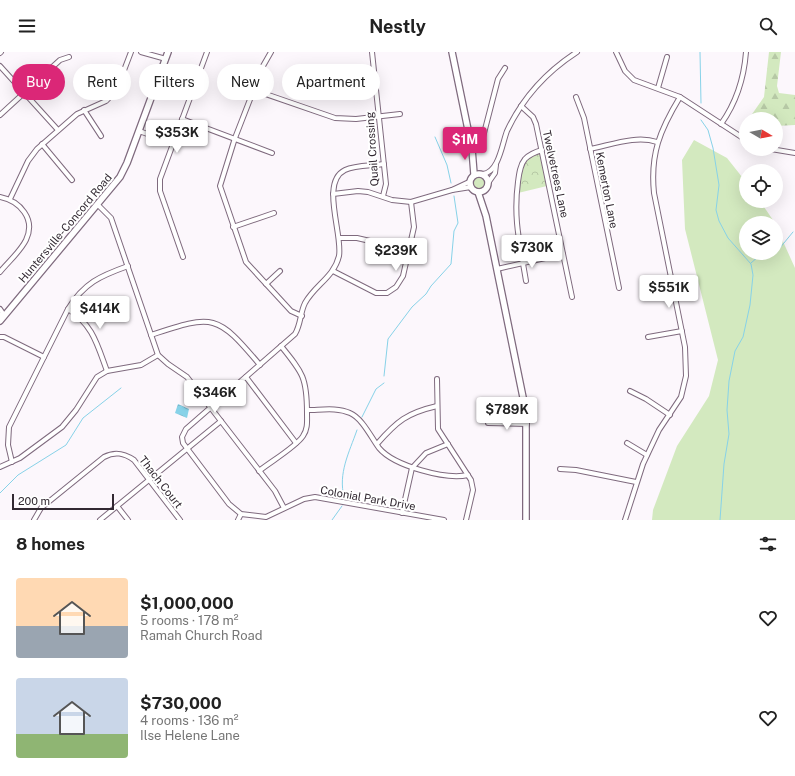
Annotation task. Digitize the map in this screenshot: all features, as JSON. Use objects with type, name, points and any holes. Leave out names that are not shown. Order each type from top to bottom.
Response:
[{"type":"main road","name":"Huntersville-Concord Road","points":[[0,321],[2,315],[98,205],[122,174],[168,52]]},
{"type":"main road","points":[[452,52],[472,146],[482,174],[486,177],[488,183],[481,191]]},
{"type":"main road","points":[[472,146],[474,174],[470,185],[481,191]]},
{"type":"main road","points":[[474,174],[482,174]]},
{"type":"main road","points":[[481,191],[521,384],[527,424],[526,520]]},
{"type":"street","points":[[10,199],[28,161],[42,144],[74,116],[106,101],[112,96],[118,86],[131,52]]},
{"type":"street","points":[[141,52],[166,59]]},
{"type":"street","points":[[183,256],[159,187],[160,179],[207,52]]},
{"type":"street","points":[[264,64],[271,52]]},
{"type":"street","name":"Quail Crossing","points":[[372,52],[386,184],[383,196]]},
{"type":"street","points":[[482,174],[491,171],[507,131],[521,106],[546,75],[578,52]]},
{"type":"street","points":[[616,52],[622,67],[629,76],[645,85],[658,88],[680,97],[739,136]]},
{"type":"street","points":[[721,124],[737,96],[742,81],[746,52]]},
{"type":"street","points":[[56,64],[60,60],[69,57]]},
{"type":"street","points":[[658,88],[667,57]]},
{"type":"street","points":[[0,66],[12,80]]},
{"type":"street","points":[[472,146],[479,142],[483,137],[498,80],[505,68]]},
{"type":"street","name":"Kemerton Lane","points":[[576,96],[584,118],[619,288]]},
{"type":"street","points":[[274,97],[335,118],[356,119],[400,114]]},
{"type":"street","points":[[625,520],[636,482],[647,455],[659,430],[682,395],[686,376],[686,354],[654,193],[652,172],[657,142],[680,97]]},
{"type":"street","points":[[0,114],[16,100]]},
{"type":"street","points":[[30,100],[58,130]]},
{"type":"street","points":[[250,100],[235,138],[220,186],[246,262],[291,311],[302,316]]},
{"type":"street","name":"Twelvetrees Lane","points":[[521,106],[535,121],[572,297]]},
{"type":"street","points":[[84,110],[101,136]]},
{"type":"street","points":[[182,119],[272,153]]},
{"type":"street","points":[[139,131],[173,143]]},
{"type":"street","points":[[590,149],[643,139],[657,142]]},
{"type":"street","points":[[42,144],[72,180]]},
{"type":"street","points":[[526,281],[516,218],[520,171],[526,158],[542,150]]},
{"type":"street","points":[[783,151],[795,153]]},
{"type":"street","points":[[488,183],[495,173],[497,159]]},
{"type":"street","points":[[238,520],[241,514],[229,504],[186,449],[183,443],[183,433],[295,334],[300,327],[306,302],[333,271],[339,256],[339,238],[333,194],[336,178],[346,170],[384,164]]},
{"type":"street","points":[[333,194],[358,191],[383,196],[392,200],[412,202],[470,185]]},
{"type":"street","points":[[0,197],[10,199],[20,206],[26,213],[28,221],[28,232],[22,245],[0,272]]},
{"type":"street","points":[[333,271],[370,291],[387,293],[396,287],[400,282],[414,227],[412,202]]},
{"type":"street","points":[[98,205],[111,218],[158,354],[168,364],[187,377],[275,491],[284,508]]},
{"type":"street","points":[[233,227],[274,213]]},
{"type":"street","points":[[339,238],[357,238],[409,250]]},
{"type":"street","points":[[497,269],[563,254]]},
{"type":"street","points":[[12,462],[8,445],[9,427],[68,309],[76,297],[94,280],[128,266]]},
{"type":"street","points":[[266,284],[280,271]]},
{"type":"street","points":[[0,309],[2,315]]},
{"type":"street","points":[[68,309],[78,315],[91,330],[107,371]]},
{"type":"street","points":[[151,335],[190,322],[199,321],[218,324],[234,334],[260,364]]},
{"type":"street","points":[[648,337],[682,331]]},
{"type":"street","points":[[0,337],[4,337],[44,357]]},
{"type":"street","points":[[259,471],[296,443],[306,431],[307,391],[304,377],[300,369],[281,346]]},
{"type":"street","points":[[0,467],[12,462],[62,427],[76,410],[91,384],[107,371],[141,365],[158,354]]},
{"type":"street","points":[[246,377],[296,443]]},
{"type":"street","points":[[437,379],[438,429],[471,480],[473,490],[466,520]]},
{"type":"street","points":[[630,391],[670,414]]},
{"type":"street","points":[[377,444],[401,419],[417,410],[437,406]]},
{"type":"street","points":[[307,410],[338,410],[350,413],[358,419],[377,444],[395,461],[412,468],[454,476],[468,475]]},
{"type":"street","points":[[100,520],[221,421]]},
{"type":"street","points":[[488,423],[527,424]]},
{"type":"street","points":[[402,513],[412,468],[426,453],[448,444]]},
{"type":"street","points":[[627,444],[647,455]]},
{"type":"street","name":"Thach Court","points":[[34,520],[42,508],[104,456],[109,454],[122,454],[134,460],[180,520]]},
{"type":"street","points":[[560,469],[576,470],[636,482]]},
{"type":"street","name":"Colonial Park Drive","points":[[241,514],[266,517],[304,499],[314,497],[444,520]]},
{"type":"street","points":[[117,506],[128,520]]},
{"type":"green space","points":[[769,52],[781,52],[777,86],[779,93],[795,95],[795,125],[783,126],[783,112],[754,112],[764,97]]},
{"type":"green space","points":[[694,140],[727,158],[739,173],[739,208],[765,208],[770,216],[739,216],[739,260],[783,260],[783,241],[795,268],[795,520],[652,520],[653,510],[677,446],[709,396],[718,360],[685,229],[682,160]]},
{"type":"green space","points":[[539,153],[541,154],[547,186],[518,193],[522,169],[528,159]]},
{"type":"green space","points":[[475,174],[483,174],[488,179],[486,190],[483,192],[475,192],[470,187],[470,179]]},
{"type":"water","points":[[178,404],[189,409],[187,418],[175,413]]},
{"type":"waterway","points":[[700,52],[701,103]]},
{"type":"waterway","points":[[701,120],[708,130],[713,148],[719,185],[716,210],[719,221],[728,238],[751,264],[753,275],[750,305],[743,337],[735,351],[729,381],[727,410],[729,434],[724,464],[720,520]]},
{"type":"waterway","points":[[435,137],[447,165],[451,183]]},
{"type":"waterway","points":[[384,376],[388,339],[412,307],[426,294],[431,286],[451,264],[454,231],[458,223],[454,196]]},
{"type":"waterway","points":[[783,244],[793,232]]},
{"type":"waterway","points":[[751,263],[754,260]]},
{"type":"waterway","points":[[362,417],[376,389],[384,383]]},
{"type":"waterway","points":[[0,493],[18,475],[66,445],[83,418],[121,388]]},
{"type":"waterway","points":[[344,497],[342,480],[343,471],[357,430]]},
{"type":"waterway","points":[[332,520],[342,506]]}]
